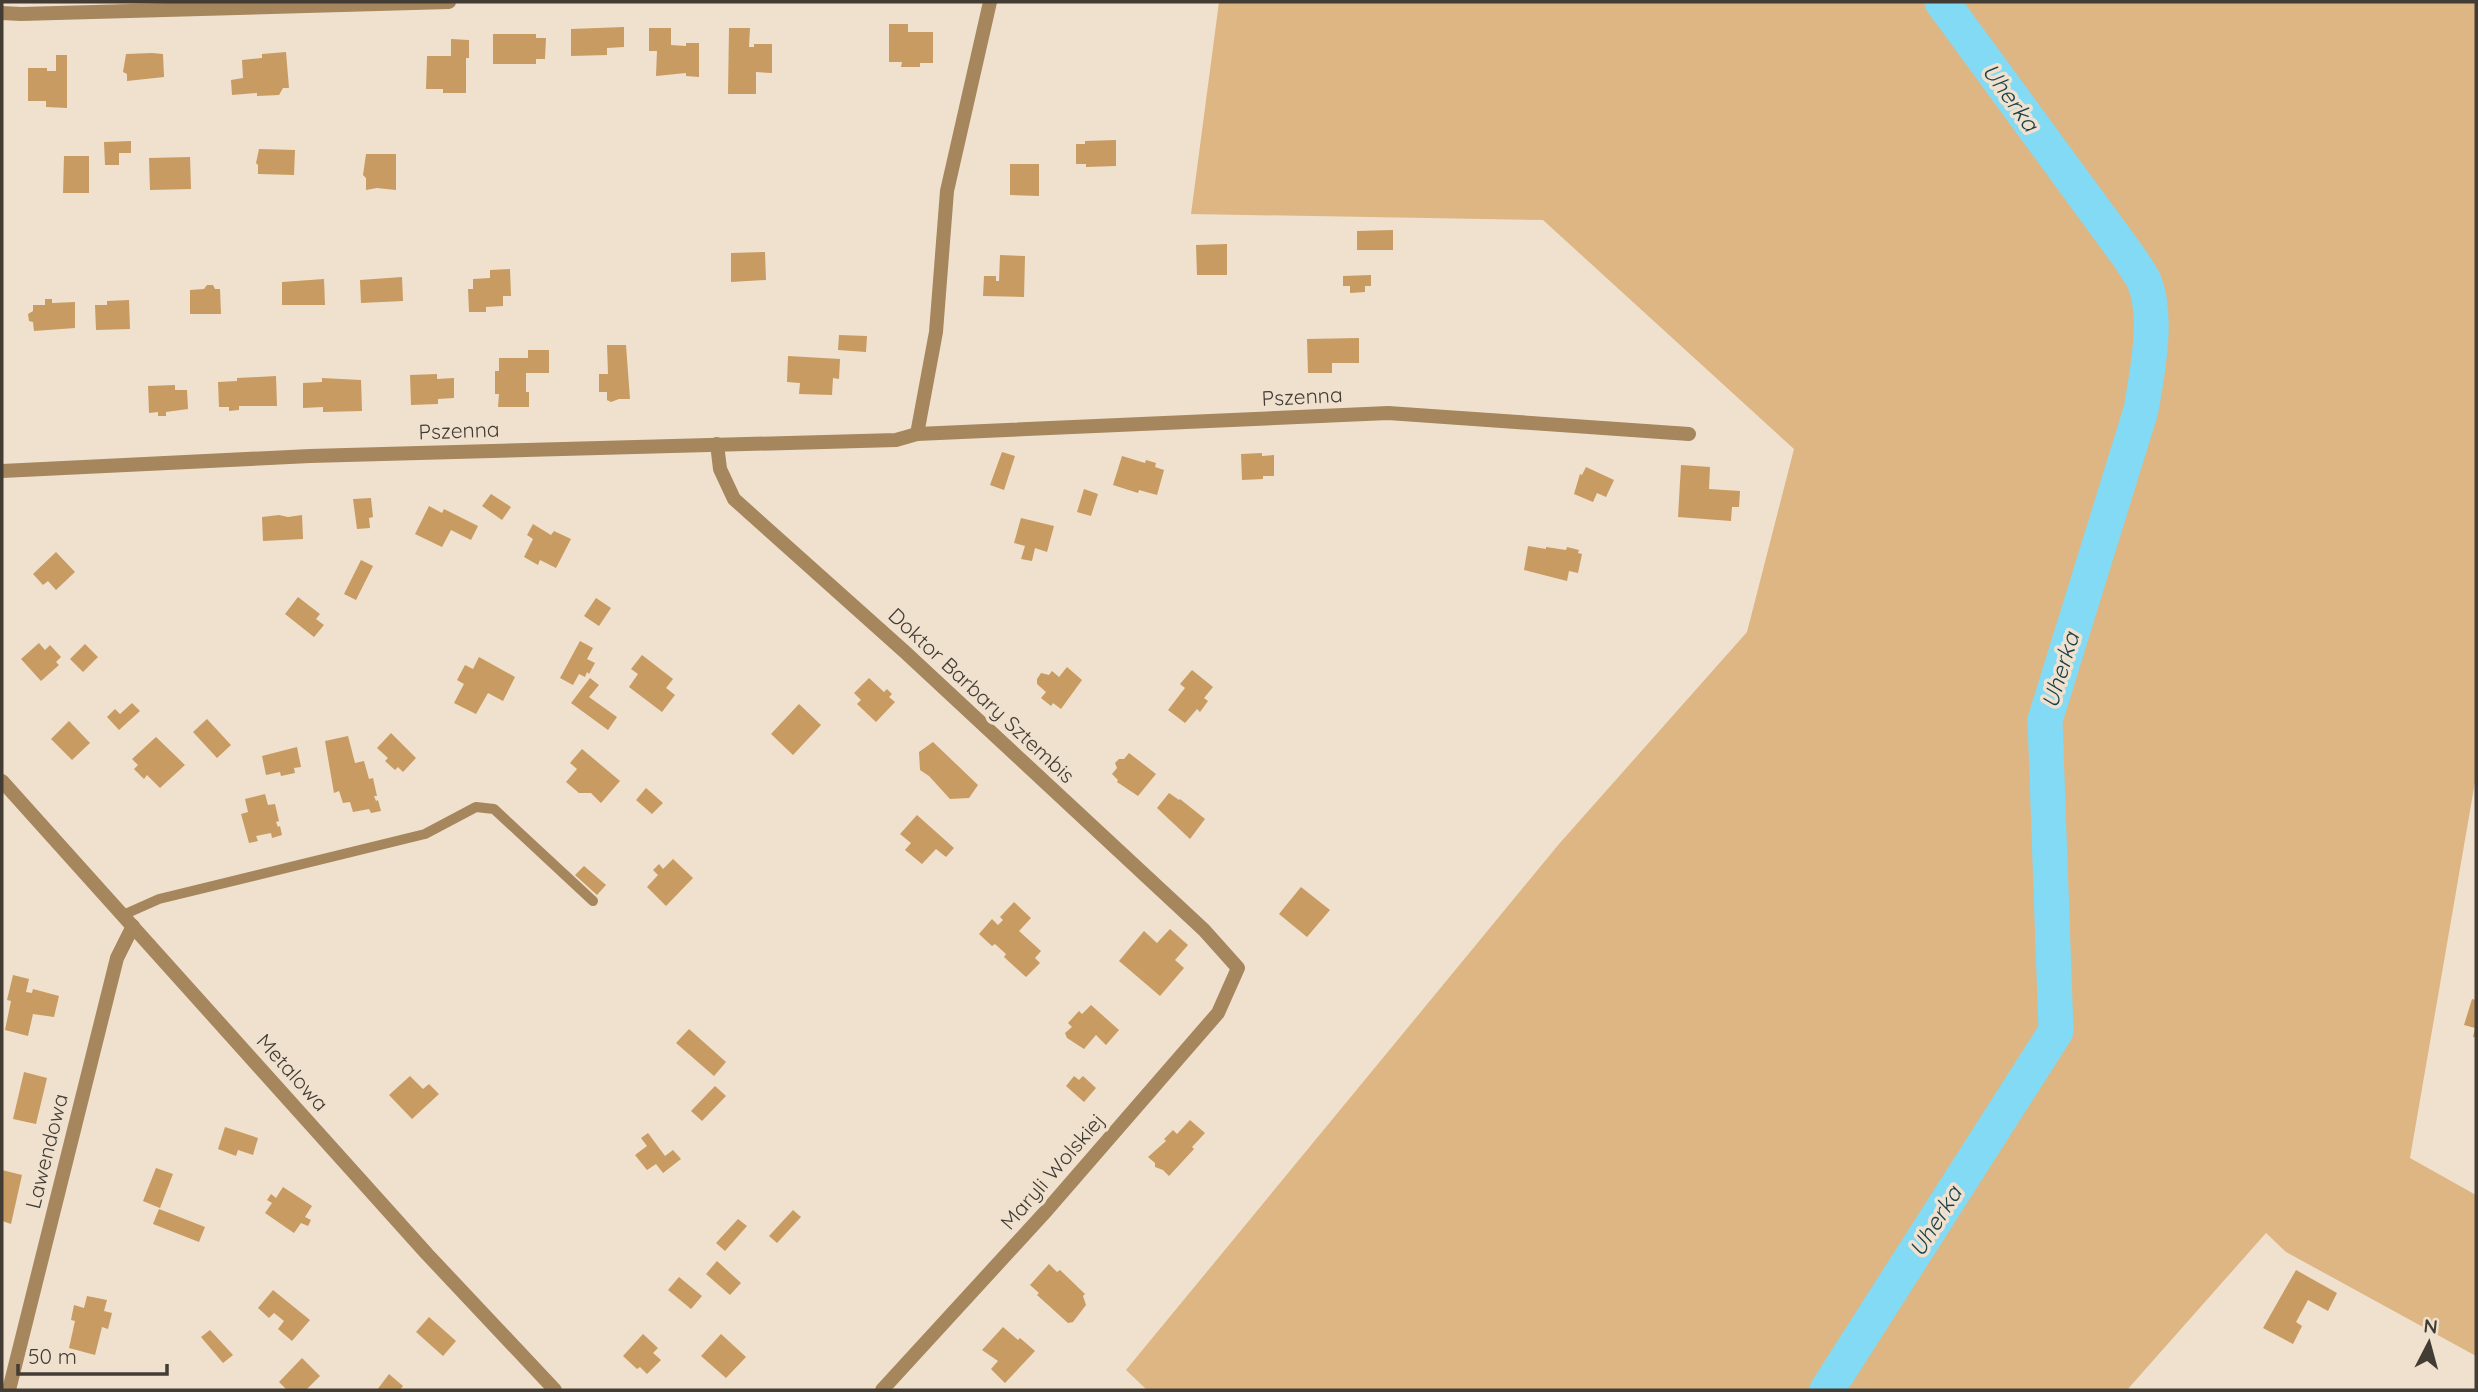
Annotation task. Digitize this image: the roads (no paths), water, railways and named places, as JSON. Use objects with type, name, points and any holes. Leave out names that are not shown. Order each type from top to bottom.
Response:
[{"type":"street","points":[[2,13],[449,2]]},
{"type":"street","points":[[917,435],[936,332],[947,191],[990,2]]},
{"type":"street","name":"Pszenna","points":[[2,471],[324,455],[896,440],[917,435],[1388,413],[1689,434]]},
{"type":"street","name":"Doktor Barbary Sztembis","points":[[717,444],[720,469],[734,499],[905,652],[1194,921],[1238,968]]},
{"type":"street","name":"Metalowa","points":[[2,781],[427,1254],[555,1390]]},
{"type":"street","name":"Lawendowa","points":[[9,1390],[128,920]]},
{"type":"street","name":"Maryli Wolskiej","points":[[882,1390],[1048,1210],[1217,1013],[1238,968]]},
{"type":"lane","points":[[128,920],[159,899],[425,834],[476,807],[494,809],[593,901]]},
{"type":"waterway","name":"Uherka","points":[[1827,1390],[2056,1031],[2045,720],[2141,410],[2150,345],[2151,311],[2141,275],[1942,2]]}]
